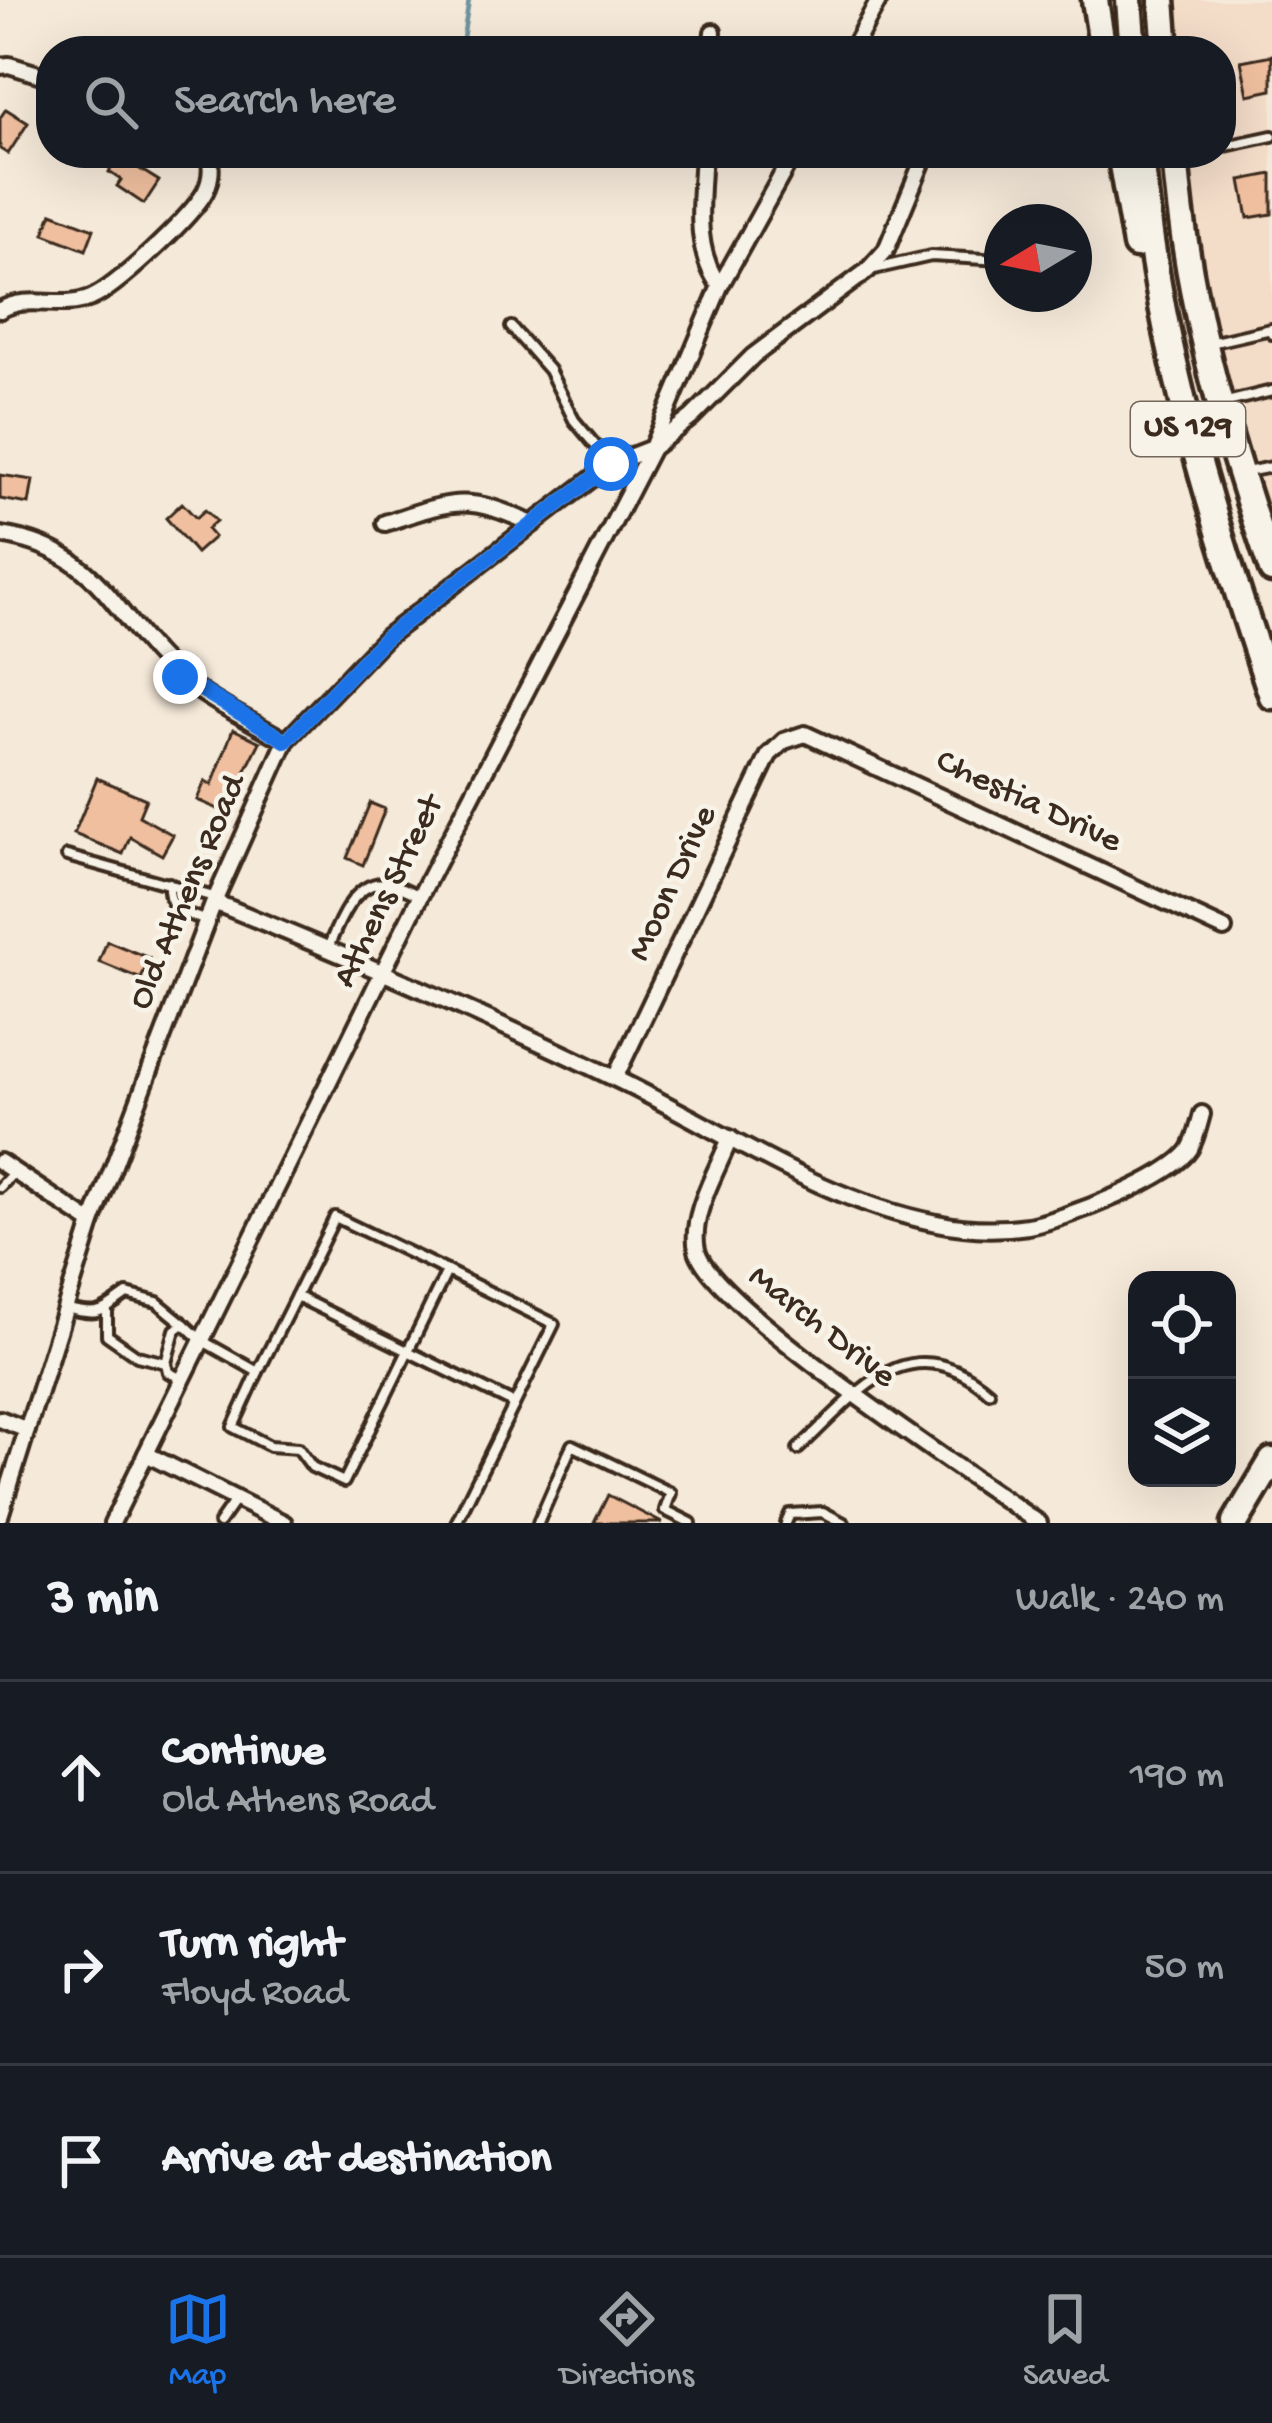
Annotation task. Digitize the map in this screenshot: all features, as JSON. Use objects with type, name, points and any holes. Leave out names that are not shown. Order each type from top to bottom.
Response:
[{"type":"highway","points":[[1095,0],[1101,36]]},
{"type":"highway","points":[[1129,0],[1132,36]]},
{"type":"highway","points":[[1162,0],[1165,36]]},
{"type":"highway","points":[[1123,168],[1148,310],[1173,367]]},
{"type":"highway","name":"US 129","points":[[1143,168],[1160,304],[1190,437],[1272,696]]},
{"type":"highway","name":"US 129","points":[[1183,168],[1192,292],[1203,344],[1272,570]]},
{"type":"highway","points":[[1235,1523],[1272,1461]]},
{"type":"street","points":[[859,36],[879,0]]},
{"type":"street","points":[[713,32],[713,36]]},
{"type":"street","points":[[0,66],[9,64],[36,73]]},
{"type":"street","points":[[0,310],[29,300],[64,306],[95,296],[130,271],[203,196],[212,168]]},
{"type":"street","points":[[703,168],[703,250],[706,268],[720,286]]},
{"type":"street","points":[[652,448],[720,286],[786,168]]},
{"type":"street","points":[[867,272],[886,250],[920,168]]},
{"type":"street","name":"Athens Street","points":[[112,1523],[420,896],[652,448],[692,417],[753,356],[867,272]]},
{"type":"street","name":"Old Athens Road","points":[[0,1516],[92,1223],[206,921],[286,741],[386,637],[611,464],[652,448]]},
{"type":"street","points":[[385,523],[447,502],[466,501],[494,506],[532,524]]},
{"type":"street","points":[[0,535],[32,541],[73,558],[180,677],[286,741]]},
{"type":"street","name":"Chestia Drive","points":[[805,734],[1223,929]]},
{"type":"street","name":"Moon Drive","points":[[615,1078],[769,755],[784,741],[805,734]]},
{"type":"street","points":[[215,900],[615,1078],[777,1166],[866,1203],[943,1225],[1030,1226],[1139,1186],[1169,1169],[1190,1149],[1202,1114]]},
{"type":"street","name":"March Drive","points":[[730,1138],[696,1224],[696,1247],[704,1268],[724,1291],[856,1395],[1039,1523]]},
{"type":"street","points":[[0,1162],[92,1223]]},
{"type":"street","points":[[0,1419],[27,1430]]},
{"type":"street","points":[[146,1454],[284,1523]]},
{"type":"lane","points":[[1236,144],[1272,136]]},
{"type":"lane","points":[[867,272],[931,256],[984,259]]},
{"type":"lane","points":[[511,327],[549,370],[574,420],[611,464]]},
{"type":"lane","points":[[1203,344],[1271,328],[1272,334]]},
{"type":"lane","points":[[1218,404],[1272,392]]},
{"type":"lane","points":[[1239,474],[1272,467]]},
{"type":"lane","points":[[67,856],[215,900]]},
{"type":"lane","points":[[328,949],[344,910],[374,884],[384,882],[420,896]]},
{"type":"lane","points":[[169,884],[168,898],[174,908],[206,921]]},
{"type":"lane","points":[[0,1187],[14,1172]]},
{"type":"lane","points":[[446,1271],[344,1482],[312,1467],[298,1448],[270,1446],[233,1426],[335,1217],[446,1271],[554,1324],[456,1523]]},
{"type":"lane","points":[[65,1308],[85,1314],[107,1312],[127,1294],[157,1302],[201,1340],[258,1372]]},
{"type":"lane","points":[[296,1295],[513,1407]]},
{"type":"lane","points":[[107,1312],[107,1335],[136,1356],[166,1363]]},
{"type":"lane","points":[[182,1379],[168,1372],[166,1363],[175,1330],[184,1324]]},
{"type":"lane","points":[[798,1449],[877,1376],[913,1361],[966,1372],[989,1392]]},
{"type":"lane","points":[[538,1523],[572,1444],[671,1493],[665,1510],[691,1523]]},
{"type":"lane","points":[[219,1523],[236,1499]]},
{"type":"lane","points":[[786,1523],[790,1514],[823,1512],[844,1523]]},
{"type":"shaded area","points":[[1153,0],[1272,0],[1272,554],[1251,549],[1191,318],[1174,168],[1236,168],[1236,36],[1157,36]]},
{"type":"building","points":[[1272,55],[1272,90],[1248,95],[1241,61]]},
{"type":"building","points":[[6,109],[28,123],[8,154],[0,149],[0,118]]},
{"type":"building","points":[[112,168],[138,168],[159,181],[144,204],[117,186],[121,180],[109,172]]},
{"type":"building","points":[[1272,174],[1272,214],[1248,218],[1241,180]]},
{"type":"building","points":[[52,213],[94,229],[86,250],[44,234]]},
{"type":"building","points":[[0,475],[33,480],[29,504],[0,499]]},
{"type":"building","points":[[182,503],[196,518],[205,510],[216,521],[207,529],[214,537],[196,553],[166,518]]},
{"type":"building","points":[[233,729],[260,742],[225,812],[197,800],[205,781],[212,785]]},
{"type":"building","points":[[97,778],[146,799],[139,816],[173,835],[162,855],[130,837],[123,854],[74,834]]},
{"type":"building","points":[[370,803],[385,809],[363,865],[347,858]]},
{"type":"building","points":[[107,941],[149,958],[141,979],[99,962]]},
{"type":"building","points":[[608,1495],[662,1523],[594,1523]]},
{"type":"waterway","points":[[463,36],[469,0]]},
{"type":"route","points":[[180,677],[286,741],[386,637],[611,464]]}]
